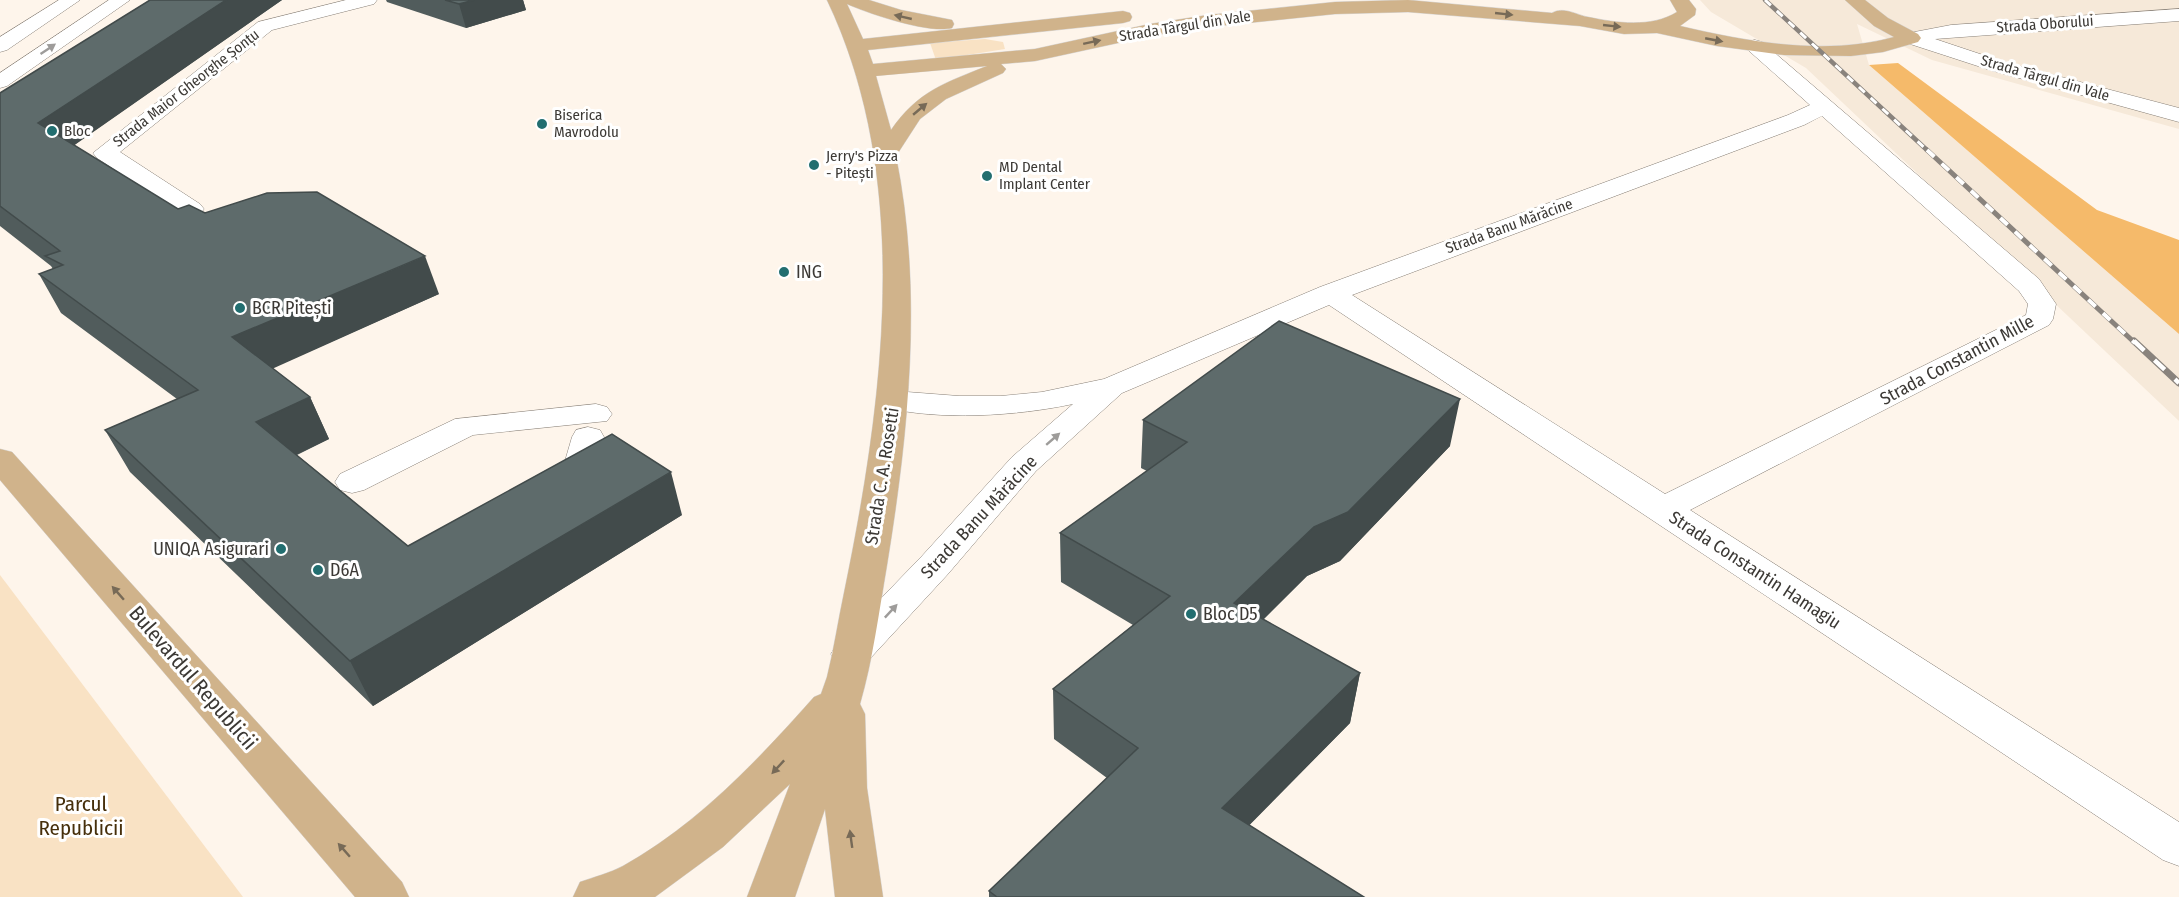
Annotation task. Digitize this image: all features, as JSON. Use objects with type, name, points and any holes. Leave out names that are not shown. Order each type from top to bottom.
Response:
[{"type":"main road","name":"Strada C. A. Rosetti","points":[[771,897],[847,672],[886,462],[894,400],[898,317],[895,242],[885,155],[858,45],[836,0]]},
{"type":"main road","points":[[853,0],[875,10],[906,18],[1003,29]]},
{"type":"main road","name":"Strada Târgul din Vale","points":[[858,45],[1307,0]]},
{"type":"main road","points":[[1539,0],[1547,8],[1579,21],[1618,27],[1657,27],[1755,46],[1849,50],[1889,46],[1911,38]]},
{"type":"main road","points":[[1854,0],[1881,22],[1911,38]]},
{"type":"main road","name":"Strada Târgul din Vale","points":[[866,71],[1035,55],[1150,30],[1335,8],[1408,6],[1446,8],[1579,21]]},
{"type":"main road","name":"Strada Târgul din Vale","points":[[1683,8],[1723,26],[1759,31],[1911,38]]},
{"type":"main road","points":[[1657,27],[1680,20],[1683,8]]},
{"type":"main road","points":[[885,155],[912,115],[938,94],[977,76],[1035,55]]},
{"type":"main road","name":"Bulevardul Republicii","points":[[0,459],[388,896]]},
{"type":"main road","points":[[597,897],[638,882],[707,833],[777,770],[847,672]]},
{"type":"main road","points":[[847,672],[845,788],[859,897]]},
{"type":"street","points":[[0,46],[71,0]]},
{"type":"street","points":[[0,82],[121,0]]},
{"type":"street","name":"Strada Maior Gheorghe Șonțu","points":[[191,209],[105,153],[265,26],[368,0]]},
{"type":"street","name":"Strada Oborului","points":[[1911,38],[1951,31],[2179,15]]},
{"type":"street","name":"Strada Târgul din Vale","points":[[1911,38],[1997,66],[2179,115]]},
{"type":"street","points":[[1755,46],[1824,106]]},
{"type":"street","name":"Strada Banu Mărăcine","points":[[894,400],[959,405],[1001,405],[1042,401],[1113,386],[1330,293],[1796,120],[1824,106]]},
{"type":"street","name":"Strada Constantin Mille","points":[[1663,510],[2039,320],[2042,304],[2029,285],[1824,106]]},
{"type":"street","name":"Strada Constantin Hamagiu","points":[[1330,293],[2179,846]]},
{"type":"street","name":"Strada Banu Mărăcine","points":[[847,672],[935,565],[1024,464],[1113,386]]},
{"type":"street","points":[[352,482],[466,426],[592,426],[580,467],[528,497]]},
{"type":"shaded area","points":[[1700,0],[2179,0],[2179,129],[1932,60],[1857,24],[1869,65],[2179,334],[2179,421],[1806,68],[1711,12]]},
{"type":"shaded area","points":[[1898,63],[2097,210],[2179,240],[2179,334],[1869,65]]},
{"type":"green space","points":[[985,39],[1003,42],[1005,49],[936,60],[930,43]]},
{"type":"green space","name":"Parcul Republicii","points":[[0,575],[243,897],[0,897]]},
{"type":"building","points":[[150,0],[226,0],[38,123],[178,209],[189,205],[205,213],[267,193],[317,192],[425,256],[232,337],[310,397],[256,422],[408,546],[612,434],[671,472],[350,661],[105,430],[198,390],[39,274],[63,265],[45,256],[60,251],[0,206],[0,93]]},
{"type":"building","points":[[445,0],[474,0],[459,4]]},
{"type":"building","name":"Bloc D5","points":[[1279,321],[1460,399],[1348,512],[1314,527],[1234,603],[1360,673],[1222,808],[1364,897],[997,897],[989,891],[1138,748],[1053,689],[1170,596],[1060,533],[1187,442],[1143,420]]},
{"type":"railway","points":[[1765,0],[1928,151]]},
{"type":"railway","points":[[1927,150],[2135,343]]},
{"type":"railway","points":[[2134,341],[2179,383]]},
{"type":"place","name":"Biserica Mavrodolu","points":[[542,124]]},
{"type":"place","name":"Bloc","points":[[52,131]]},
{"type":"place","name":"Jerry's Pizza - Pitești","points":[[814,165]]},
{"type":"place","name":"MD Dental Implant Center","points":[[987,176]]},
{"type":"place","name":"ING","points":[[784,272]]},
{"type":"place","name":"BCR Pitești","points":[[240,308]]},
{"type":"place","name":"UNIQA Asigurari","points":[[281,549]]},
{"type":"place","name":"D6A","points":[[318,570]]},
{"type":"place","name":"Bloc D5","points":[[1191,614]]}]
